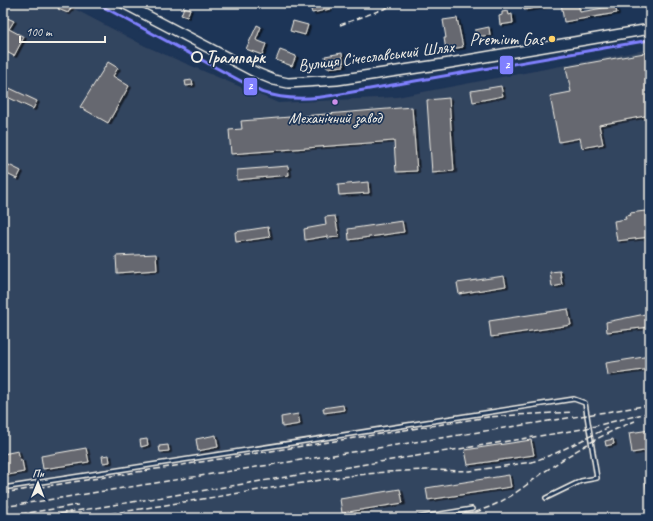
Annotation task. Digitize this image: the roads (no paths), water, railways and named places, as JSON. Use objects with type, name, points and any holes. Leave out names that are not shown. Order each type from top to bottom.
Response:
[{"type":"main road","name":"Вулиця Січеславський Шлях","points":[[124,3],[256,73],[274,80],[288,83],[316,82],[368,76],[544,48],[650,29]]},
{"type":"lane","points":[[3,488],[574,399],[585,403],[597,478],[582,481],[546,498]]},
{"type":"lane","points":[[416,518],[472,509]]},
{"type":"railway","points":[[340,6],[349,3]]},
{"type":"railway","points":[[340,25],[400,3]]},
{"type":"railway","points":[[3,507],[650,405]]},
{"type":"railway","points":[[3,493],[488,417],[573,412]]},
{"type":"railway","points":[[635,416],[650,412]]},
{"type":"railway","points":[[33,518],[583,429],[639,415]]},
{"type":"railway","points":[[449,518],[476,512],[500,502],[516,493],[544,472],[577,451],[599,438],[635,421]]},
{"type":"railway","points":[[84,518],[340,477],[385,472],[426,470],[470,471],[532,462],[556,453],[607,428]]},
{"type":"railway","points":[[3,517],[78,505]]},
{"type":"place","name":"Premium Gas","points":[[552,39]]},
{"type":"place","name":"Трампарк","points":[[197,57]]},
{"type":"place","name":"Механічний завод","points":[[335,102]]}]
